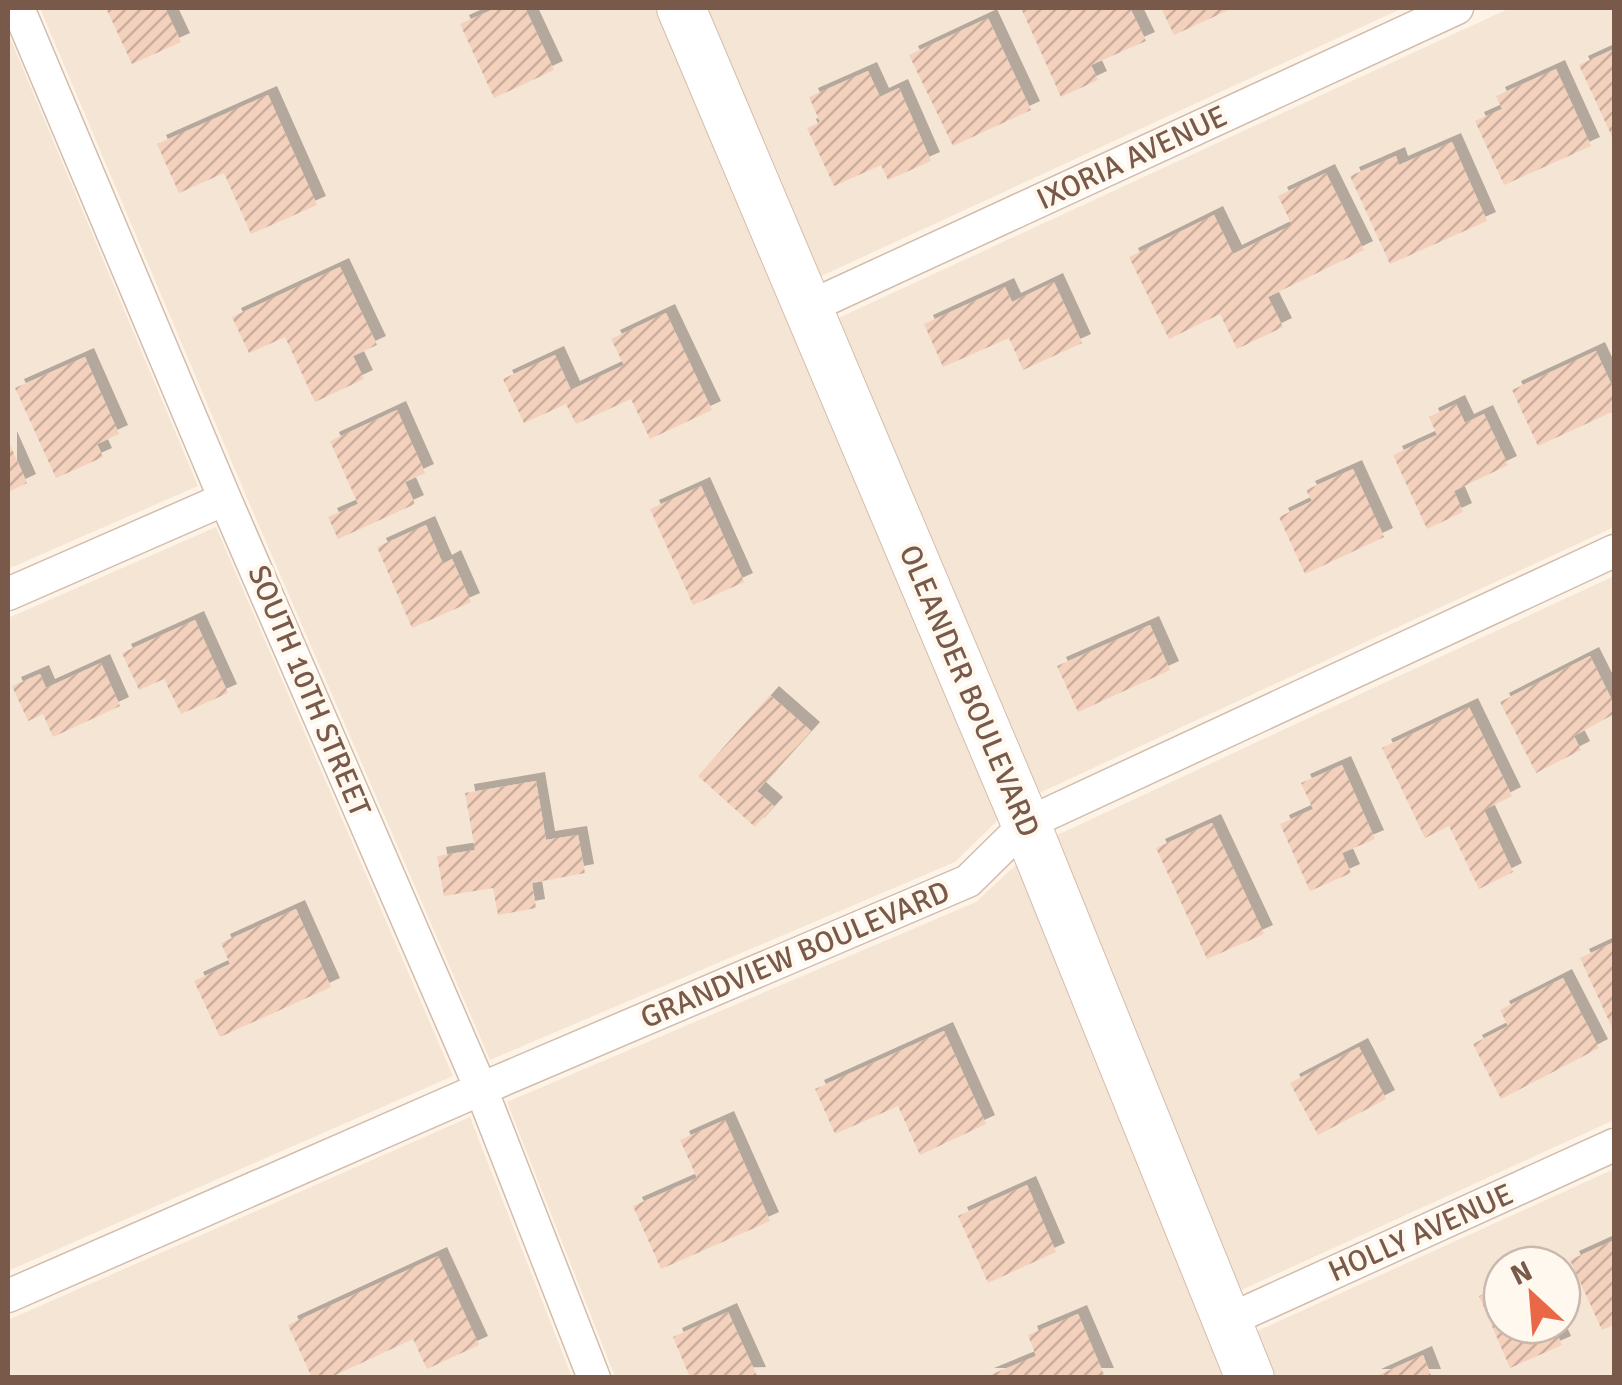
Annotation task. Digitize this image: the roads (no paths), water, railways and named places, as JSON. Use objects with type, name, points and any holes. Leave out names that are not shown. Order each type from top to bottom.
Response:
[{"type":"main road","name":"OLEANDER BOULEVARD","points":[[680,8],[1026,824],[1250,1378]]},
{"type":"street","name":"SOUTH 10TH STREET","points":[[18,8],[480,1089],[594,1378]]},
{"type":"street","name":"IXORIA AVENUE","points":[[807,308],[1457,8]]},
{"type":"street","points":[[8,594],[225,499]]},
{"type":"street","name":"GRANDVIEW BOULEVARD","points":[[8,1296],[968,881],[1026,824],[1614,552]]},
{"type":"street","name":"HOLLY AVENUE","points":[[1227,1321],[1614,1145]]}]
